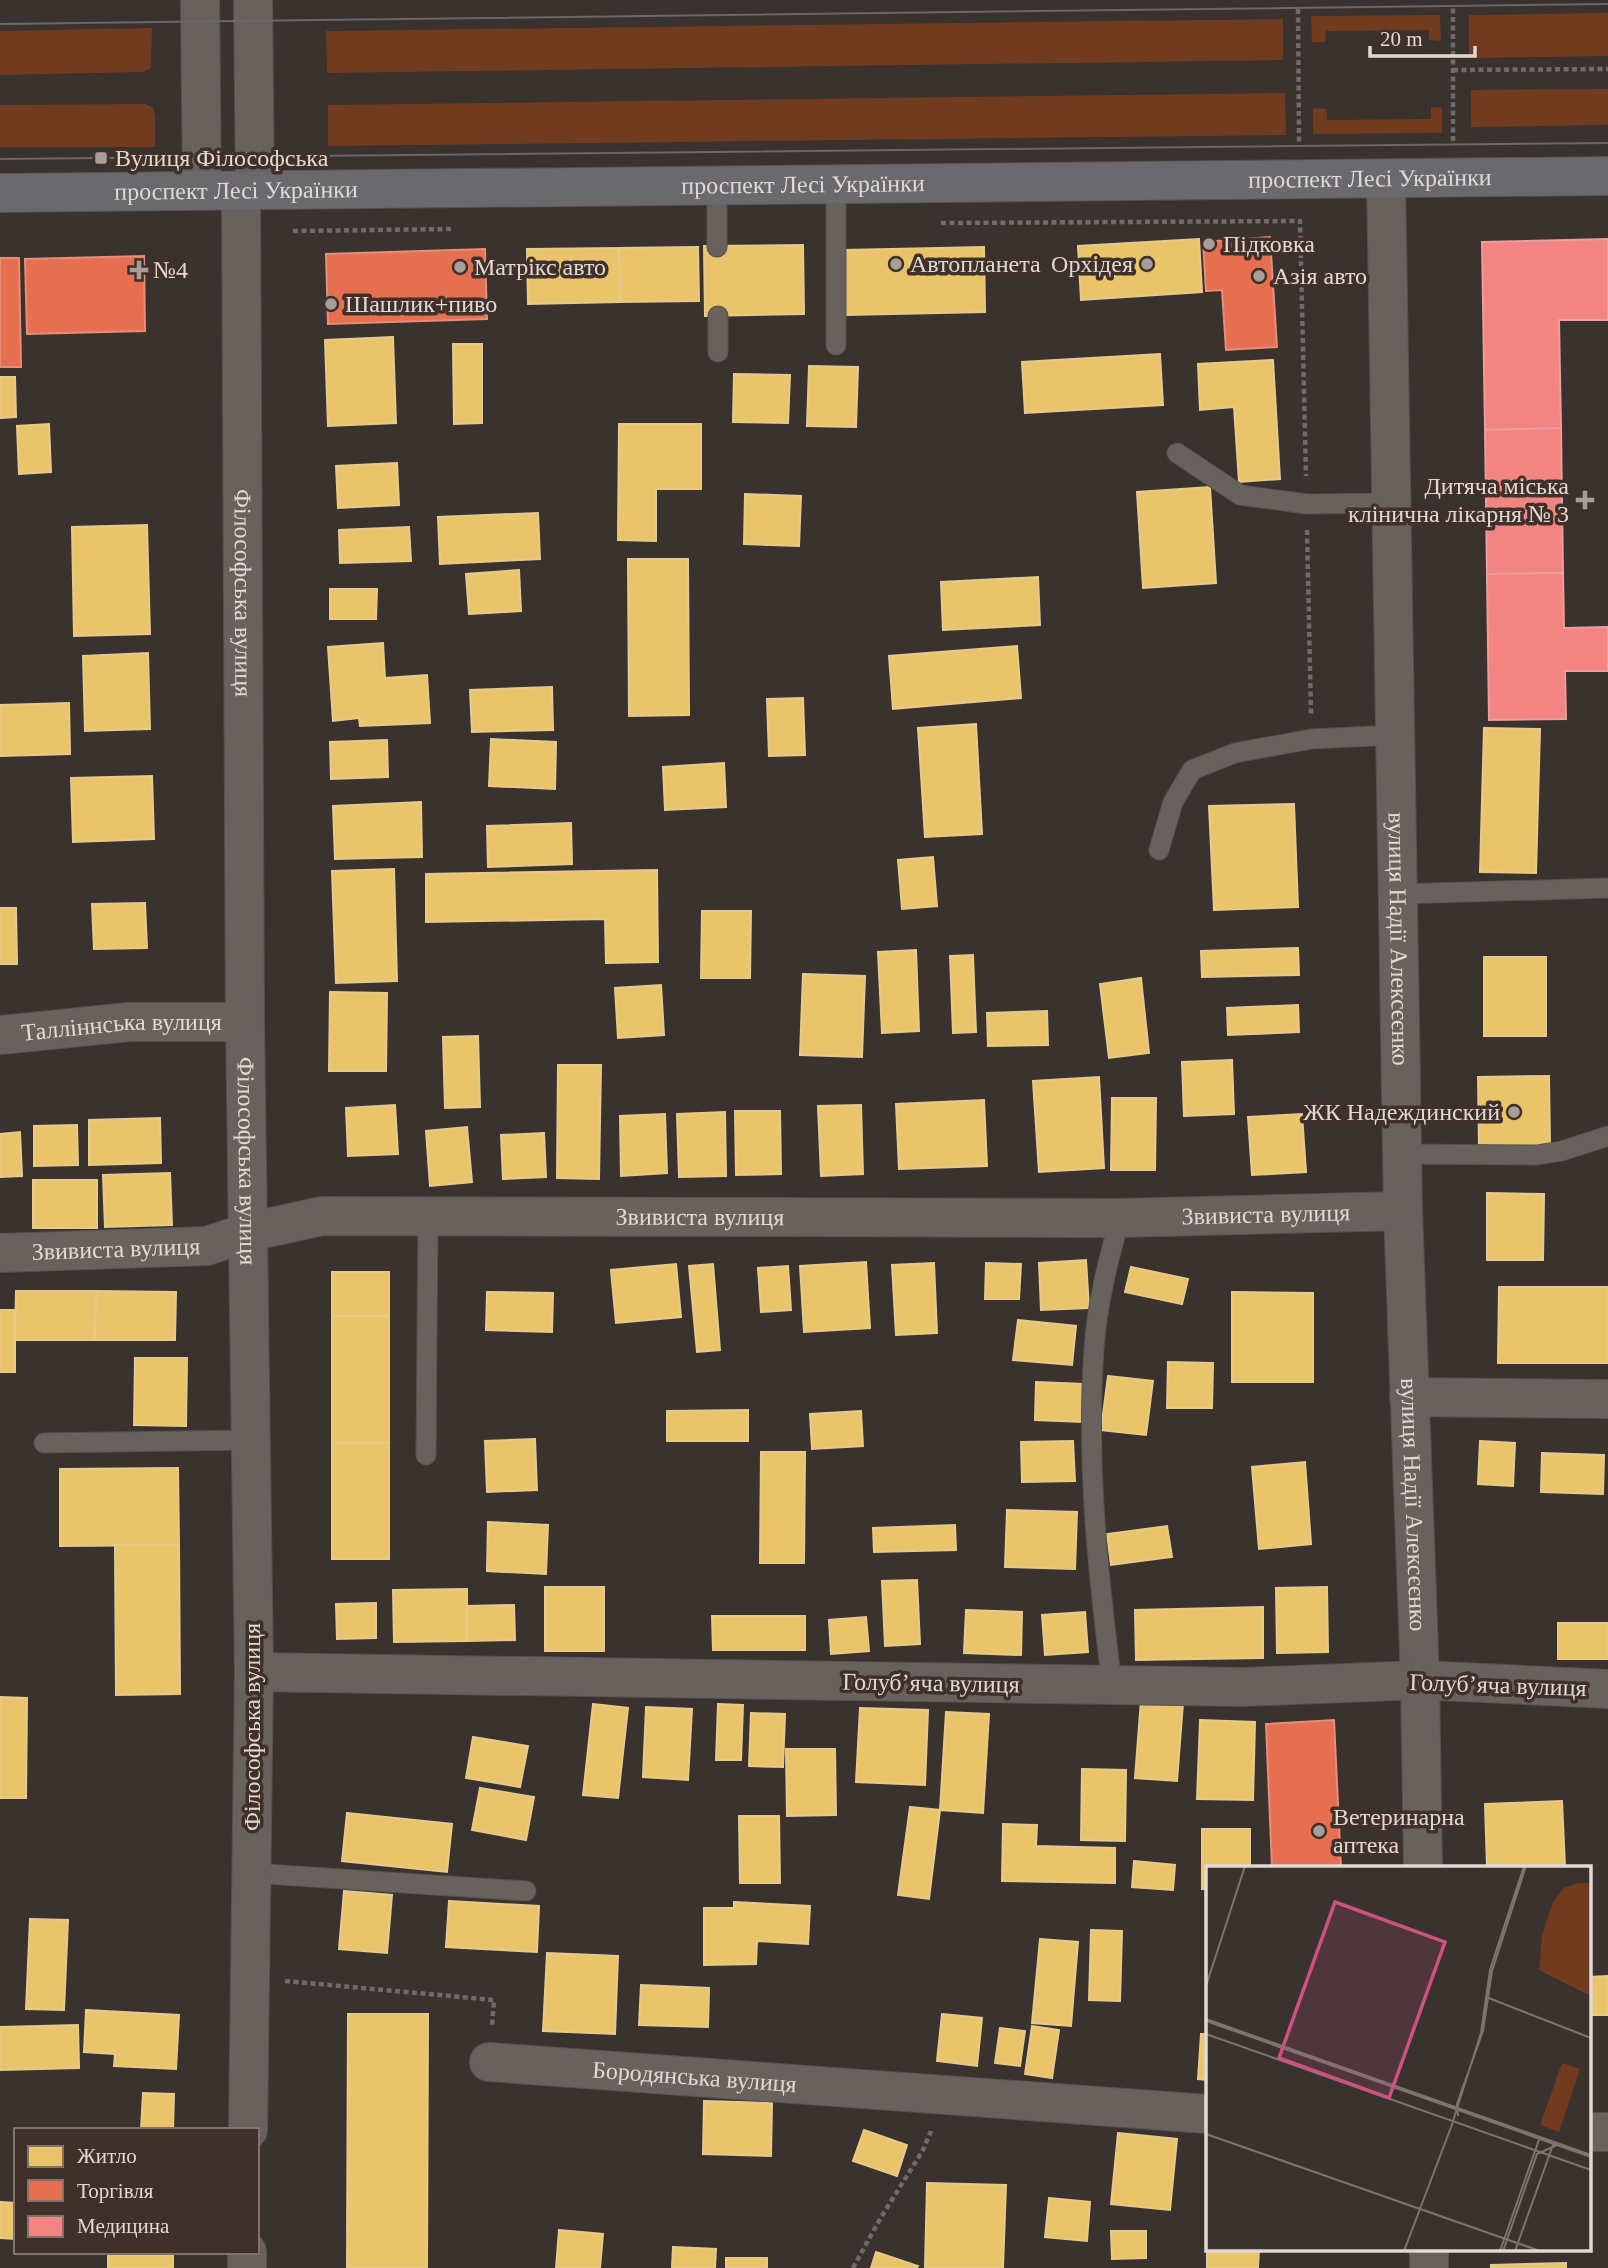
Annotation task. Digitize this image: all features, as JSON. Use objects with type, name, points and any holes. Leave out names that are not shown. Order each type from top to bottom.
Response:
[{"type":"main road","name":"проспект Лесі Українки","points":[[0,194],[1608,176]]},
{"type":"street","points":[[200,0],[202,191]]},
{"type":"street","name":"Філософська вулиця","points":[[248,2128],[254,1672],[245,1021],[248,191],[253,0]]},
{"type":"street","name":"вулиця Надії Алексєєнко","points":[[1386,179],[1403,1211],[1420,1680],[1423,1866]]},
{"type":"street","name":"Талліннська вулиця","points":[[0,1035],[129,1022],[245,1021]]},
{"type":"street","name":"Звивиста вулиця","points":[[0,1253],[206,1247],[249,1232],[323,1216],[1119,1218],[1403,1211]]},
{"type":"street","points":[[1409,1397],[1608,1399]]},
{"type":"street","name":"Голубʼяча вулиця","points":[[254,1672],[1242,1687],[1420,1680],[1608,1689]]},
{"type":"street","name":"Бородянська вулиця","points":[[489,2062],[1206,2114]]},
{"type":"street","points":[[1429,2250],[1429,2268]]},
{"type":"lane","points":[[836,184],[836,345]]},
{"type":"lane","points":[[717,185],[717,247]]},
{"type":"lane","points":[[718,316],[718,352]]},
{"type":"lane","points":[[1177,453],[1240,495],[1307,504],[1392,503]]},
{"type":"lane","points":[[1159,850],[1173,802],[1192,770],[1235,753],[1311,739],[1394,736]]},
{"type":"lane","points":[[1397,894],[1608,888]]},
{"type":"lane","points":[[1402,1154],[1537,1155],[1562,1151],[1608,1136]]},
{"type":"lane","points":[[426,1455],[428,1216]]},
{"type":"lane","points":[[1112,1685],[1096,1551],[1091,1452],[1094,1348],[1104,1279],[1119,1218]]},
{"type":"lane","points":[[44,1443],[250,1440]]},
{"type":"lane","points":[[250,1872],[526,1891]]},
{"type":"path","points":[[1453,6],[1453,145]]},
{"type":"path","points":[[1298,9],[1299,146]]},
{"type":"path","points":[[1453,70],[1608,69]]},
{"type":"path","points":[[932,223],[1300,221]]},
{"type":"path","points":[[293,231],[457,229]]},
{"type":"path","points":[[249,1978],[494,2000],[489,2062]]},
{"type":"path","points":[[853,2268],[923,2150],[946,2095]]},
{"type":"shaded area","points":[[1608,13],[1608,56],[1469,58],[1469,15]]},
{"type":"shaded area","points":[[1440,15],[1441,41],[1429,40],[1429,30],[1326,31],[1325,42],[1312,42],[1311,16]]},
{"type":"shaded area","points":[[1283,19],[1283,60],[327,73],[326,31]]},
{"type":"shaded area","points":[[152,28],[151,68],[143,72],[0,75],[0,31]]},
{"type":"shaded area","points":[[1608,89],[1608,125],[1471,127],[1471,90]]},
{"type":"shaded area","points":[[1285,93],[1286,135],[328,146],[328,105]]},
{"type":"shaded area","points":[[145,104],[153,108],[155,116],[155,147],[0,147],[0,105]]},
{"type":"shaded area","points":[[1431,107],[1442,108],[1442,133],[1313,134],[1313,108],[1326,109],[1327,120],[1431,119]]},
{"type":"building: Житло","points":[[1199,239],[1202,292],[1081,300],[1078,246]]},
{"type":"building: Житло","points":[[803,245],[804,314],[705,316],[704,246]]},
{"type":"building: Житло","points":[[698,247],[699,301],[620,302],[619,248]]},
{"type":"building: Житло","points":[[984,247],[985,312],[846,315],[845,250]]},
{"type":"building: Житло","points":[[619,248],[620,302],[528,304],[527,249]]},
{"type":"building: Житло","points":[[393,337],[396,423],[328,426],[325,340]]},
{"type":"building: Житло","points":[[453,344],[482,344],[482,423],[454,424]]},
{"type":"building: Житло","points":[[1160,354],[1163,405],[1025,413],[1022,362]]},
{"type":"building: Житло","points":[[1273,360],[1280,479],[1239,482],[1234,407],[1200,410],[1198,364]]},
{"type":"building: Житло","points":[[809,366],[858,367],[856,427],[807,426]]},
{"type":"building: Житло","points":[[734,374],[790,375],[788,423],[733,422]]},
{"type":"building: Житло","points":[[0,377],[15,377],[16,417],[0,418]]},
{"type":"building: Житло","points":[[49,424],[51,472],[19,474],[17,426]]},
{"type":"building: Житло","points":[[619,424],[701,424],[701,489],[656,489],[656,541],[618,540]]},
{"type":"building: Житло","points":[[397,463],[399,505],[338,508],[336,466]]},
{"type":"building: Житло","points":[[1210,487],[1216,583],[1143,588],[1137,492]]},
{"type":"building: Житло","points":[[745,494],[801,496],[799,546],[744,544]]},
{"type":"building: Житло","points":[[538,513],[540,559],[440,564],[438,517]]},
{"type":"building: Житло","points":[[147,525],[150,634],[74,636],[72,527]]},
{"type":"building: Житло","points":[[409,527],[411,561],[340,563],[339,530]]},
{"type":"building: Житло","points":[[628,559],[688,559],[689,715],[629,716]]},
{"type":"building: Житло","points":[[519,570],[521,611],[469,614],[466,574]]},
{"type":"building: Житло","points":[[1038,577],[1040,625],[943,630],[941,582]]},
{"type":"building: Житло","points":[[330,589],[377,589],[376,619],[330,619]]},
{"type":"building: Житло","points":[[383,643],[385,678],[427,675],[430,723],[360,726],[359,718],[333,721],[328,647]]},
{"type":"building: Житло","points":[[1017,646],[1021,698],[893,709],[889,656]]},
{"type":"building: Житло","points":[[148,653],[150,729],[85,731],[83,656]]},
{"type":"building: Житло","points":[[552,687],[553,730],[472,732],[470,690]]},
{"type":"building: Житло","points":[[803,698],[805,755],[769,756],[767,699]]},
{"type":"building: Житло","points":[[69,703],[70,754],[0,756],[0,705]]},
{"type":"building: Житло","points":[[976,724],[982,834],[925,837],[918,728]]},
{"type":"building: Житло","points":[[1484,728],[1540,729],[1536,873],[1480,872]]},
{"type":"building: Житло","points":[[491,739],[556,742],[555,789],[489,786]]},
{"type":"building: Житло","points":[[387,740],[388,777],[331,779],[330,742]]},
{"type":"building: Житло","points":[[724,763],[726,807],[665,810],[663,767]]},
{"type":"building: Житло","points":[[152,776],[154,839],[73,842],[71,778]]},
{"type":"building: Житло","points":[[421,802],[422,857],[335,859],[333,806]]},
{"type":"building: Житло","points":[[1294,804],[1298,907],[1214,910],[1209,806]]},
{"type":"building: Житло","points":[[571,823],[572,864],[488,867],[487,826]]},
{"type":"building: Житло","points":[[933,857],[937,906],[902,909],[898,860]]},
{"type":"building: Житло","points":[[394,869],[397,981],[336,983],[332,871]]},
{"type":"building: Житло","points":[[657,870],[658,962],[606,963],[605,919],[426,922],[426,874]]},
{"type":"building: Житло","points":[[145,903],[147,948],[94,949],[92,904]]},
{"type":"building: Житло","points":[[0,908],[16,908],[17,964],[0,964]]},
{"type":"building: Житло","points":[[702,911],[751,911],[750,978],[701,978]]},
{"type":"building: Житло","points":[[1298,948],[1299,975],[1202,977],[1201,951]]},
{"type":"building: Житло","points":[[916,950],[919,1031],[882,1033],[878,952]]},
{"type":"building: Житло","points":[[973,955],[976,1032],[953,1033],[950,956]]},
{"type":"building: Житло","points":[[1484,957],[1546,957],[1546,1036],[1484,1036]]},
{"type":"building: Житло","points":[[803,974],[865,976],[862,1057],[800,1055]]},
{"type":"building: Житло","points":[[1141,978],[1149,1053],[1109,1058],[1100,984]]},
{"type":"building: Житло","points":[[661,985],[664,1035],[618,1038],[615,988]]},
{"type":"building: Житло","points":[[330,992],[387,993],[386,1071],[329,1071]]},
{"type":"building: Житло","points":[[1298,1005],[1299,1032],[1228,1035],[1227,1008]]},
{"type":"building: Житло","points":[[1047,1011],[1048,1045],[988,1046],[987,1013]]},
{"type":"building: Житло","points":[[478,1036],[480,1107],[445,1108],[443,1037]]},
{"type":"building: Житло","points":[[1232,1060],[1234,1114],[1184,1116],[1182,1062]]},
{"type":"building: Житло","points":[[558,1065],[601,1065],[599,1179],[557,1178]]},
{"type":"building: Житло","name":"ЖК Надеждинский","points":[[1549,1076],[1550,1146],[1479,1148],[1478,1077]]},
{"type":"building: Житло","points":[[1099,1077],[1104,1168],[1039,1172],[1033,1081]]},
{"type":"building: Житло","points":[[1112,1098],[1156,1098],[1155,1170],[1111,1170]]},
{"type":"building: Житло","points":[[984,1100],[987,1166],[899,1169],[896,1104]]},
{"type":"building: Житло","points":[[395,1105],[398,1154],[348,1156],[346,1108]]},
{"type":"building: Житло","points":[[861,1105],[863,1174],[821,1176],[818,1106]]},
{"type":"building: Житло","points":[[735,1111],[780,1111],[781,1174],[736,1175]]},
{"type":"building: Житло","points":[[725,1112],[726,1176],[679,1177],[677,1114]]},
{"type":"building: Житло","points":[[665,1114],[667,1173],[621,1176],[620,1116]]},
{"type":"building: Житло","points":[[1302,1114],[1306,1172],[1252,1175],[1248,1117]]},
{"type":"building: Житло","points":[[160,1118],[161,1163],[89,1165],[89,1120]]},
{"type":"building: Житло","points":[[77,1125],[78,1165],[34,1166],[34,1126]]},
{"type":"building: Житло","points":[[467,1127],[472,1182],[430,1186],[426,1131]]},
{"type":"building: Житло","points":[[20,1132],[22,1176],[0,1177],[0,1134]]},
{"type":"building: Житло","points":[[544,1133],[546,1177],[503,1179],[501,1135]]},
{"type":"building: Житло","points":[[170,1173],[172,1225],[105,1227],[103,1175]]},
{"type":"building: Житло","points":[[33,1180],[97,1180],[97,1228],[33,1228]]},
{"type":"building: Житло","points":[[1487,1193],[1544,1194],[1543,1260],[1487,1260]]},
{"type":"building: Житло","points":[[1086,1260],[1089,1308],[1041,1310],[1039,1263]]},
{"type":"building: Житло","points":[[866,1262],[870,1328],[804,1332],[800,1266]]},
{"type":"building: Житло","points":[[934,1263],[937,1333],[896,1335],[892,1265]]},
{"type":"building: Житло","points":[[986,1263],[1021,1264],[1019,1299],[985,1299]]},
{"type":"building: Житло","points":[[676,1264],[681,1317],[616,1323],[611,1270]]},
{"type":"building: Житло","points":[[713,1264],[720,1350],[697,1352],[689,1266]]},
{"type":"building: Житло","points":[[788,1266],[791,1310],[761,1312],[758,1268]]},
{"type":"building: Житло","points":[[1131,1267],[1188,1279],[1182,1304],[1125,1292]]},
{"type":"building: Житло","points":[[332,1272],[389,1272],[389,1316],[332,1316]]},
{"type":"building: Житло","points":[[1499,1287],[1608,1287],[1608,1363],[1498,1363]]},
{"type":"building: Житло","points":[[16,1291],[96,1291],[95,1340],[15,1340]]},
{"type":"building: Житло","points":[[96,1291],[176,1292],[175,1340],[95,1340]]},
{"type":"building: Житло","points":[[487,1292],[553,1293],[552,1332],[486,1330]]},
{"type":"building: Житло","points":[[1232,1292],[1313,1293],[1313,1382],[1232,1382]]},
{"type":"building: Житло","points":[[0,1310],[15,1310],[15,1372],[0,1372]]},
{"type":"building: Житло","points":[[332,1316],[389,1316],[389,1443],[332,1443]]},
{"type":"building: Житло","points":[[1018,1320],[1076,1326],[1072,1365],[1013,1360]]},
{"type":"building: Житло","points":[[135,1358],[187,1358],[186,1426],[134,1425]]},
{"type":"building: Житло","points":[[1168,1362],[1213,1363],[1212,1408],[1167,1408]]},
{"type":"building: Житло","points":[[1108,1376],[1153,1381],[1146,1435],[1101,1430]]},
{"type":"building: Житло","points":[[1036,1382],[1084,1384],[1083,1422],[1035,1420]]},
{"type":"building: Житло","points":[[748,1410],[748,1441],[667,1441],[667,1411]]},
{"type":"building: Житло","points":[[861,1411],[863,1446],[812,1449],[810,1414]]},
{"type":"building: Житло","points":[[535,1439],[537,1490],[487,1492],[485,1441]]},
{"type":"building: Житло","points":[[1073,1441],[1075,1481],[1022,1482],[1021,1442]]},
{"type":"building: Житло","points":[[1480,1441],[1515,1443],[1513,1486],[1478,1484]]},
{"type":"building: Житло","points":[[332,1443],[389,1443],[389,1559],[332,1559]]},
{"type":"building: Житло","points":[[761,1452],[805,1452],[804,1563],[760,1563]]},
{"type":"building: Житло","points":[[1542,1453],[1604,1455],[1603,1494],[1541,1492]]},
{"type":"building: Житло","points":[[1305,1462],[1311,1544],[1259,1549],[1252,1467]]},
{"type":"building: Житло","points":[[178,1468],[179,1545],[60,1546],[60,1469]]},
{"type":"building: Житло","points":[[1007,1510],[1077,1512],[1075,1569],[1005,1567]]},
{"type":"building: Житло","points":[[488,1522],[548,1525],[546,1574],[487,1571]]},
{"type":"building: Житло","points":[[955,1525],[956,1550],[874,1552],[873,1528]]},
{"type":"building: Житло","points":[[1167,1526],[1172,1557],[1111,1565],[1107,1534]]},
{"type":"building: Житло","points":[[115,1545],[179,1545],[180,1694],[116,1695]]},
{"type":"building: Житло","points":[[917,1580],[920,1644],[885,1646],[882,1581]]},
{"type":"building: Житло","points":[[545,1587],[604,1587],[604,1651],[545,1651]]},
{"type":"building: Житло","points":[[1327,1587],[1328,1652],[1277,1653],[1276,1588]]},
{"type":"building: Житло","points":[[467,1589],[467,1641],[394,1642],[393,1590]]},
{"type":"building: Житло","points":[[376,1603],[376,1638],[337,1639],[336,1604]]},
{"type":"building: Житло","points":[[514,1605],[515,1640],[467,1641],[467,1606]]},
{"type":"building: Житло","points":[[1263,1607],[1263,1658],[1136,1660],[1135,1610]]},
{"type":"building: Житло","points":[[966,1610],[1022,1612],[1021,1655],[964,1653]]},
{"type":"building: Житло","points":[[1085,1612],[1088,1652],[1045,1655],[1042,1615]]},
{"type":"building: Житло","points":[[712,1616],[805,1616],[805,1650],[713,1650]]},
{"type":"building: Житло","points":[[866,1617],[869,1651],[831,1654],[829,1620]]},
{"type":"building: Житло","points":[[1558,1623],[1608,1623],[1608,1659],[1558,1659]]},
{"type":"building: Житло","points":[[0,1697],[27,1698],[26,1798],[0,1798]]},
{"type":"building: Житло","points":[[1141,1700],[1183,1703],[1177,1781],[1135,1778]]},
{"type":"building: Житло","points":[[593,1704],[628,1708],[618,1798],[583,1795]]},
{"type":"building: Житло","points":[[718,1704],[743,1705],[741,1760],[716,1760]]},
{"type":"building: Житло","points":[[646,1707],[692,1709],[688,1780],[643,1777]]},
{"type":"building: Житло","points":[[860,1708],[928,1710],[925,1785],[856,1782]]},
{"type":"building: Житло","points":[[946,1712],[989,1714],[983,1813],[940,1810]]},
{"type":"building: Житло","points":[[751,1713],[785,1714],[783,1767],[749,1766]]},
{"type":"building: Житло","points":[[1200,1720],[1255,1722],[1253,1800],[1197,1799]]},
{"type":"building: Житло","points":[[473,1737],[528,1746],[520,1787],[466,1778]]},
{"type":"building: Житло","points":[[786,1749],[835,1749],[836,1815],[787,1816]]},
{"type":"building: Житло","points":[[1082,1769],[1126,1770],[1125,1841],[1081,1840]]},
{"type":"building: Житло","points":[[480,1788],[534,1797],[526,1840],[472,1830]]},
{"type":"building: Житло","points":[[1562,1801],[1565,1866],[1487,1866],[1485,1804]]},
{"type":"building: Житло","points":[[910,1807],[940,1810],[929,1899],[898,1895]]},
{"type":"building: Житло","points":[[347,1813],[452,1824],[447,1872],[342,1861]]},
{"type":"building: Житло","points":[[739,1816],[779,1816],[780,1883],[740,1883]]},
{"type":"building: Житло","points":[[1003,1824],[1037,1825],[1036,1846],[1115,1848],[1115,1883],[1002,1881]]},
{"type":"building: Житло","points":[[1202,1829],[1250,1829],[1250,1866],[1206,1866],[1206,1889],[1202,1889]]},
{"type":"building: Житло","points":[[1134,1861],[1175,1865],[1173,1890],[1132,1887]]},
{"type":"building: Житло","points":[[344,1891],[392,1895],[387,1953],[339,1949]]},
{"type":"building: Житло","points":[[449,1901],[539,1906],[537,1952],[446,1947]]},
{"type":"building: Житло","points":[[734,1902],[810,1906],[808,1944],[757,1941],[756,1964],[704,1965],[704,1908],[734,1908]]},
{"type":"building: Житло","points":[[30,1919],[68,1920],[64,2010],[26,2009]]},
{"type":"building: Житло","points":[[1091,1930],[1122,1931],[1120,2001],[1089,2000]]},
{"type":"building: Житло","points":[[1040,1939],[1078,1942],[1071,2026],[1032,2023]]},
{"type":"building: Житло","points":[[547,1953],[618,1956],[615,2034],[543,2031]]},
{"type":"building: Житло","points":[[1608,1976],[1608,2015],[1590,2015],[1590,1977]]},
{"type":"building: Житло","points":[[641,1985],[709,1988],[708,2027],[639,2025]]},
{"type":"building: Житло","points":[[86,2010],[179,2015],[176,2069],[114,2066],[115,2054],[84,2052]]},
{"type":"building: Житло","points":[[348,2014],[428,2014],[427,2268],[347,2268]]},
{"type":"building: Житло","points":[[942,2014],[982,2018],[977,2066],[937,2061]]},
{"type":"building: Житло","points":[[78,2025],[79,2068],[0,2070],[0,2027]]},
{"type":"building: Житло","points":[[1032,2026],[1059,2030],[1052,2078],[1025,2074]]},
{"type":"building: Житло","points":[[1000,2028],[1025,2031],[1020,2066],[995,2063]]},
{"type":"building: Житло","points":[[1201,2034],[1206,2034],[1206,2080],[1198,2079]]},
{"type":"building: Житло","points":[[143,2093],[174,2094],[173,2128],[141,2128]]},
{"type":"building: Житло","points":[[704,2101],[772,2103],[771,2156],[703,2154]]},
{"type":"building: Житло","points":[[864,2130],[907,2145],[897,2176],[853,2161]]},
{"type":"building: Житло","points":[[1118,2133],[1177,2139],[1170,2210],[1111,2204]]},
{"type":"building: Житло","points":[[927,2183],[1006,2185],[1003,2268],[925,2268]]},
{"type":"building: Житло","points":[[1049,2198],[1090,2202],[1087,2241],[1045,2237]]},
{"type":"building: Житло","points":[[0,2202],[14,2203],[14,2239],[0,2238]]},
{"type":"building: Житло","points":[[559,2230],[603,2234],[600,2268],[556,2268]]},
{"type":"building: Житло","points":[[1111,2231],[1146,2231],[1146,2258],[1112,2259]]},
{"type":"building: Житло","points":[[673,2247],[716,2249],[715,2268],[672,2268]]},
{"type":"building: Житло","points":[[1207,2250],[1259,2250],[1258,2268],[1207,2268]]},
{"type":"building: Житло","points":[[876,2252],[918,2266],[871,2268]]},
{"type":"building: Житло","points":[[108,2254],[173,2254],[173,2268],[108,2268]]},
{"type":"building: Житло","points":[[726,2258],[767,2258],[767,2268],[726,2268]]},
{"type":"building: Житло","points":[[1566,2263],[1566,2268],[1491,2268],[1491,2265]]},
{"type":"building: Торгівля","points":[[1270,237],[1277,347],[1226,350],[1222,290],[1206,291],[1203,242]]},
{"type":"building: Торгівля","points":[[485,249],[487,319],[328,324],[326,254]]},
{"type":"building: Торгівля","points":[[144,256],[145,331],[27,334],[25,259]]},
{"type":"building: Торгівля","points":[[0,258],[19,258],[21,367],[0,367]]},
{"type":"building: Торгівля","points":[[1334,1720],[1341,1866],[1272,1866],[1266,1724]]},
{"type":"building: Медицина","points":[[1608,239],[1608,320],[1559,320],[1561,428],[1485,430],[1482,242]]},
{"type":"building: Медицина","points":[[1561,428],[1563,573],[1487,574],[1485,430]]},
{"type":"building: Медицина","points":[[1563,573],[1564,628],[1608,627],[1608,671],[1565,671],[1566,719],[1489,720],[1487,574]]},
{"type":"tram line","points":[[0,24],[1608,4]]},
{"type":"tram line","points":[[0,159],[1608,143]]},
{"type":"place","name":"Вулиця Філософська","points":[[101,158]]},
{"type":"place","name":"Підковка","points":[[1209,244]]},
{"type":"place","name":"Автопланета","points":[[896,264]]},
{"type":"place","name":"Орхідея","points":[[1147,264]]},
{"type":"place","name":"Матрікс авто","points":[[460,267]]},
{"type":"place","name":"№4","points":[[139,270]]},
{"type":"place","name":"Азія авто","points":[[1259,276]]},
{"type":"place","name":"Шашлик+пиво","points":[[331,304]]},
{"type":"place","name":"Дитяча міська клінична лікарня № 3","points":[[1585,500]]},
{"type":"place","name":"ЖК Надеждинский","points":[[1514,1112]]},
{"type":"place","name":"Ветеринарна аптека","points":[[1319,1831]]}]
